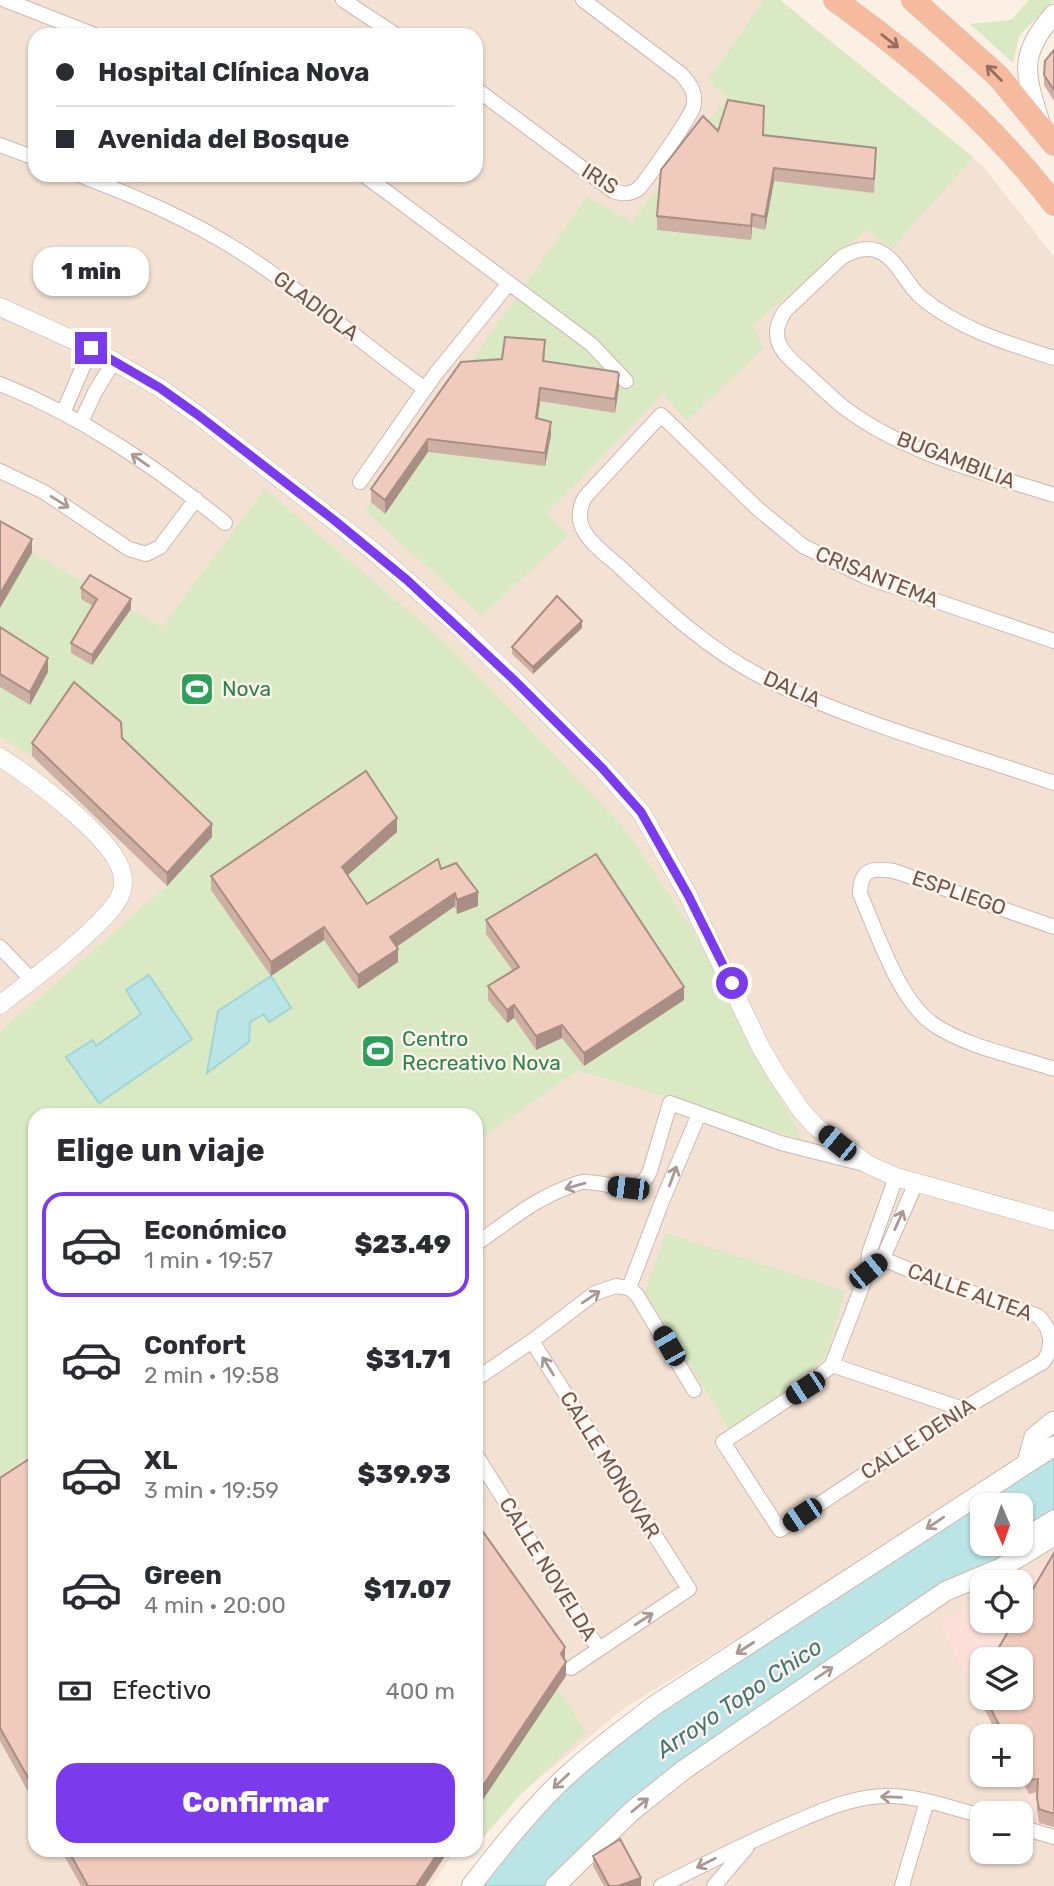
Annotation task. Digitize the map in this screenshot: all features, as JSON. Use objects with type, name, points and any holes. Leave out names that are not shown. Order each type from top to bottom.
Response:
[{"type":"highway","points":[[835,0],[894,43],[981,119],[1054,204]]},
{"type":"highway","points":[[913,0],[998,76],[1047,136]]},
{"type":"main road","points":[[1047,136],[1027,72],[1029,51],[1037,33],[1054,14]]},
{"type":"main road","points":[[1027,1462],[1034,1437],[1054,1421]]},
{"type":"main road","points":[[471,1886],[521,1822],[555,1786],[655,1705],[1054,1446]]},
{"type":"main road","points":[[1033,1533],[1054,1520]]},
{"type":"main road","points":[[946,1591],[1001,1568],[1054,1536]]},
{"type":"main road","points":[[555,1886],[632,1811],[685,1769],[998,1556]]},
{"type":"street","points":[[5,0],[77,28]]},
{"type":"street","points":[[343,0],[385,28]]},
{"type":"street","name":"IRIS","points":[[483,94],[613,191],[621,194],[637,190],[693,108],[691,85],[681,74],[583,0]]},
{"type":"street","points":[[0,145],[28,155]]},
{"type":"street","name":"GLADIOLA","points":[[97,182],[172,214],[238,250],[298,291],[425,389]]},
{"type":"street","points":[[374,182],[591,344],[626,381]]},
{"type":"street","name":"BUGAMBILIA","points":[[1054,358],[973,330],[943,314],[919,296],[885,255],[866,249],[853,251],[842,257],[785,312],[779,321],[776,334],[779,346],[789,358],[842,406],[894,438],[926,453],[1054,495]]},
{"type":"street","points":[[360,482],[425,389],[509,283]]},
{"type":"street","points":[[0,307],[114,360],[198,415],[372,550],[465,632],[602,768],[641,812],[661,844],[717,952],[749,1023],[777,1075],[800,1110],[815,1126],[869,1165]]},
{"type":"street","points":[[63,413],[91,348]]},
{"type":"street","points":[[81,422],[114,360]]},
{"type":"street","points":[[0,384],[81,422],[121,446],[225,523]]},
{"type":"street","name":"DALIA","points":[[661,415],[584,497],[579,508],[581,529],[604,553],[672,615],[713,647],[763,677],[854,715],[1054,783]]},
{"type":"street","name":"CRISANTEMA","points":[[661,415],[758,509],[803,546],[866,576],[1054,641]]},
{"type":"street","points":[[0,471],[44,492],[130,549],[146,554],[160,547],[196,499]]},
{"type":"street","points":[[0,757],[60,801],[108,847],[120,865],[123,880],[120,895],[112,908],[94,927],[0,1005]]},
{"type":"street","name":"ESPLIEGO","points":[[1054,926],[894,871],[880,869],[863,876],[860,883],[860,894],[902,990],[915,1008],[931,1023],[956,1037],[1054,1069]]},
{"type":"street","points":[[0,947],[31,979]]},
{"type":"street","points":[[483,1239],[531,1204],[583,1182],[628,1188],[641,1184],[648,1178],[670,1103],[781,1143],[869,1165],[896,1177],[1054,1222]]},
{"type":"street","points":[[629,1288],[699,1114]]},
{"type":"street","points":[[896,1177],[869,1252],[868,1271],[832,1365],[963,1409]]},
{"type":"street","points":[[868,1271],[883,1258],[916,1183]]},
{"type":"street","name":"CALLE ALTEA","points":[[869,1252],[919,1274],[1038,1316],[1047,1324],[1052,1335],[1052,1347]]},
{"type":"street","points":[[483,1374],[595,1293],[616,1286],[629,1288],[643,1303],[694,1390]]},
{"type":"street","name":"CALLE MONOVAR","points":[[532,1341],[689,1590],[598,1648]]},
{"type":"street","name":"CALLE DENIA","points":[[832,1365],[805,1388],[723,1442],[779,1530],[963,1409],[1042,1362],[1049,1356],[1052,1347]]},
{"type":"street","name":"CALLE NOVELDA","points":[[483,1466],[598,1648]]},
{"type":"street","points":[[571,1668],[598,1648]]},
{"type":"street","points":[[661,1886],[752,1841],[858,1798],[890,1796],[927,1801],[970,1813]]},
{"type":"street","points":[[902,1886],[927,1801]]},
{"type":"street","points":[[1033,1831],[1054,1837]]},
{"type":"street","points":[[714,1886],[752,1841]]},
{"type":"shaded area","points":[[0,0],[780,0],[983,166],[1054,257],[1054,1444],[974,1493],[970,1493],[970,1496],[623,1709],[483,1825],[483,1108],[28,1108],[28,1857],[451,1857],[430,1886],[0,1886]]},
{"type":"shaded area","points":[[1054,1517],[1054,1886],[555,1886],[602,1816],[970,1573],[970,1633],[1033,1633],[1033,1570],[974,1570],[995,1556],[1033,1556],[1033,1531]]},
{"type":"shaded area","points":[[1054,1559],[1054,1828],[1039,1824],[1033,1812],[1033,1801],[1028,1801],[1021,1787],[1033,1787],[1033,1724],[990,1724],[983,1710],[1033,1710],[1033,1647],[970,1647],[970,1684],[939,1622],[970,1605],[970,1633],[1033,1633],[1033,1570]]},
{"type":"green space","points":[[764,0],[780,0],[973,157],[893,248],[866,230],[752,325],[764,347],[687,421],[663,394],[547,513],[568,535],[482,616],[365,511],[587,197],[632,222],[727,97],[708,80]]},
{"type":"green space","points":[[1029,0],[1054,0],[1019,36],[1013,63],[970,24],[1011,20]]},
{"type":"green space","name":"Centro Recreativo Nova","points":[[265,489],[446,643],[625,829],[690,926],[802,1139],[578,1070],[483,1137],[483,1108],[28,1108],[28,1456],[0,1476],[0,1032],[167,886],[32,756],[0,736],[0,534],[162,627]]},
{"type":"green space","points":[[666,1233],[845,1291],[826,1358],[731,1432],[645,1292]]},
{"type":"green space","points":[[483,1573],[586,1732],[520,1795],[483,1838]]},
{"type":"water","points":[[149,975],[192,1039],[99,1103],[66,1057],[93,1040],[96,1046],[141,1014],[126,990]]},
{"type":"water","points":[[271,976],[291,1008],[269,1022],[264,1014],[250,1022],[249,1042],[207,1073],[218,1011]]},
{"type":"water","points":[[1054,1452],[1054,1520],[1033,1534],[1033,1493],[991,1493]]},
{"type":"water","name":"Arroyo Topo Chico","points":[[970,1507],[970,1556],[1001,1556],[980,1570],[970,1570],[970,1577],[760,1717],[557,1886],[471,1886],[596,1750]]},
{"type":"building","points":[[1054,50],[1054,90],[1044,75],[1045,61]]},
{"type":"building","points":[[728,100],[764,106],[763,135],[876,148],[874,179],[774,168],[765,217],[752,214],[751,226],[657,216],[661,170],[703,116],[718,131]]},
{"type":"building","points":[[505,337],[545,340],[543,361],[617,372],[619,374],[615,399],[540,388],[536,418],[551,422],[545,453],[428,439],[385,500],[371,489],[461,362],[502,359]]},
{"type":"building","points":[[0,521],[32,539],[0,594]]},
{"type":"building","points":[[90,575],[131,599],[92,655],[71,643],[97,599],[81,588]]},
{"type":"building","points":[[557,596],[582,621],[533,667],[512,647]]},
{"type":"building","points":[[0,627],[48,658],[30,692],[0,674]]},
{"type":"building","points":[[74,682],[121,722],[122,738],[212,824],[167,873],[32,743]]},
{"type":"building","points":[[366,771],[397,818],[342,867],[367,904],[438,859],[441,869],[456,863],[478,892],[457,900],[455,893],[390,937],[398,949],[358,975],[324,927],[271,962],[211,876]]},
{"type":"building","points":[[596,854],[684,987],[584,1053],[562,1025],[536,1036],[514,1005],[507,1010],[488,986],[519,967],[486,920]]},
{"type":"building","points":[[28,1460],[28,1778],[0,1728],[0,1478]]},
{"type":"building","points":[[483,1532],[565,1647],[561,1654],[566,1662],[483,1786]]},
{"type":"building","points":[[1054,1553],[1054,1814],[1039,1809],[1038,1779],[1033,1780],[1033,1724],[999,1724],[991,1710],[1033,1710],[1033,1647],[999,1647],[1007,1633],[1033,1633],[1033,1589]]},
{"type":"building","points":[[620,1839],[641,1878],[618,1886],[609,1886],[593,1856]]},
{"type":"building","points":[[72,1857],[435,1857],[416,1886],[88,1886]]},
{"type":"place","name":"Nova","points":[[197,689]]},
{"type":"place","name":"Centro Recreativo Nova","points":[[378,1051]]},
{"type":"route","points":[[91,348],[160,388],[334,520],[407,580],[513,679],[602,768],[641,812],[661,844],[732,983]]}]
